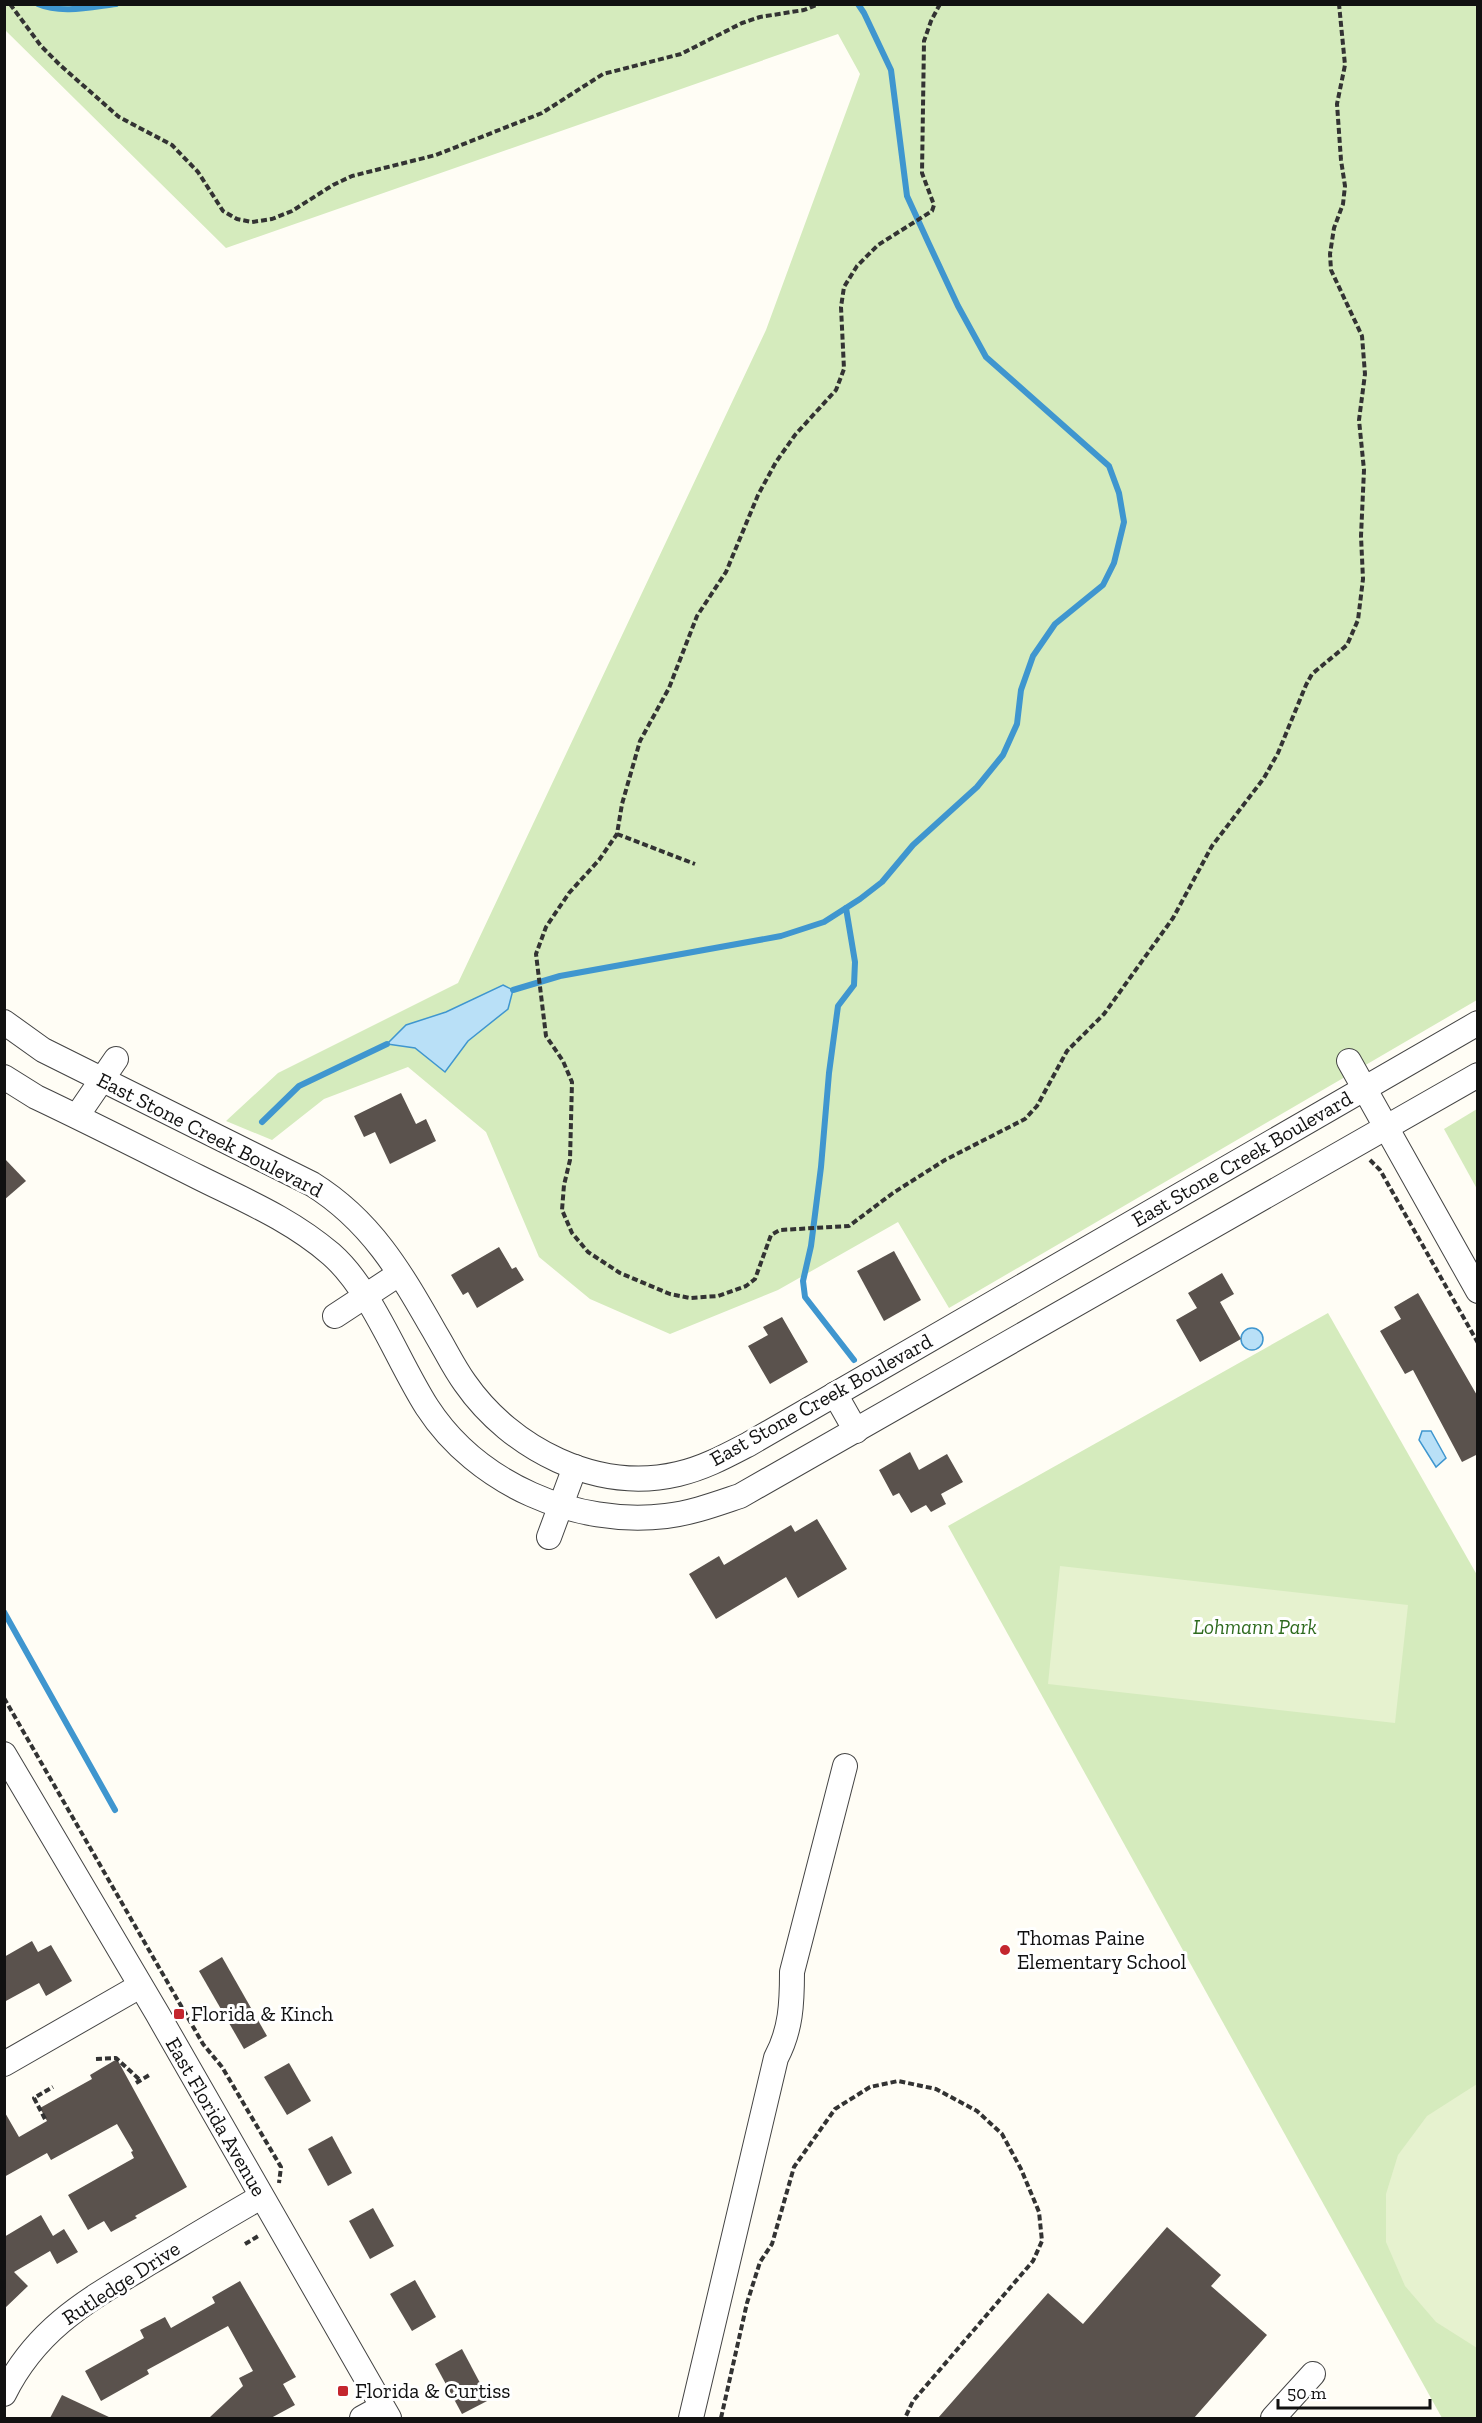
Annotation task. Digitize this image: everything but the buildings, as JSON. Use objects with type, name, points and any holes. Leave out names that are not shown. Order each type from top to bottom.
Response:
[{"type":"street","name":"East Stone Creek Boulevard","points":[[4,1022],[43,1050],[101,1081],[207,1131],[332,1197],[356,1216],[381,1244],[464,1382],[483,1406],[505,1427],[532,1446],[575,1467],[597,1474],[636,1477],[658,1477],[696,1469],[749,1444],[1478,1023]]},
{"type":"street","points":[[77,1116],[116,1059]]},
{"type":"street","points":[[1349,1061],[1478,1291]]},
{"type":"street","name":"East Stone Creek Boulevard","points":[[4,1077],[36,1097],[293,1224],[334,1257],[365,1297],[427,1408],[469,1454],[508,1483],[560,1506],[624,1518],[666,1516],[699,1510],[740,1496],[1478,1075]]},
{"type":"street","points":[[335,1316],[399,1274]]},
{"type":"street","points":[[835,1394],[856,1431]]},
{"type":"street","points":[[549,1537],[575,1467]]},
{"type":"street","name":"East Florida Avenue","points":[[4,1754],[261,2196],[378,2414]]},
{"type":"street","points":[[691,2418],[776,2058],[786,2039],[792,2007],[792,1972],[845,1766]]},
{"type":"street","points":[[4,2064],[140,1986]]},
{"type":"street","name":"Rutledge Drive","points":[[4,2394],[14,2374],[30,2352],[55,2325],[84,2302],[261,2196]]},
{"type":"street","points":[[1274,2418],[1313,2374]]},
{"type":"path","points":[[10,4],[41,46],[60,65],[119,117],[172,145],[198,172],[223,211],[237,219],[252,222],[272,219],[292,212],[333,185],[352,176],[435,155],[542,113],[603,75],[681,54],[742,23],[760,17],[804,10],[819,4]]},
{"type":"path","points":[[940,4],[924,41],[922,173],[934,205],[932,211],[878,245],[857,266],[844,287],[841,307],[844,369],[836,390],[795,435],[776,462],[758,495],[726,572],[697,616],[669,688],[640,741],[622,804],[617,834],[599,860],[569,893],[546,927],[536,954],[546,1036],[563,1061],[572,1082],[570,1160],[564,1185],[562,1210],[572,1233],[588,1252],[620,1273],[670,1294],[690,1298],[718,1296],[746,1286],[755,1279],[771,1235],[780,1230],[849,1226],[892,1193],[945,1160],[1025,1119],[1037,1106],[1067,1051],[1104,1014],[1173,918],[1212,846],[1264,777],[1278,753],[1312,674],[1347,645],[1358,620],[1363,579],[1361,536],[1364,470],[1359,420],[1365,374],[1362,336],[1331,270],[1330,254],[1345,186],[1337,104],[1345,65],[1339,4]]},
{"type":"path","points":[[617,834],[695,864]]},
{"type":"path","points":[[1370,1160],[1380,1170],[1478,1342]]},
{"type":"path","points":[[4,1698],[203,2044],[222,2067],[281,2167]]},
{"type":"path","points":[[96,2059],[116,2058],[138,2081],[151,2074]]},
{"type":"path","points":[[721,2418],[747,2303],[760,2262],[772,2244],[794,2167],[835,2109],[870,2087],[898,2081],[936,2089],[977,2112],[1002,2134],[1021,2169],[1039,2212],[1042,2241],[1033,2261],[913,2401],[905,2418]]},
{"type":"path","points":[[45,2120],[34,2098],[53,2087]]},
{"type":"green space","points":[[4,5],[1477,5],[1477,1000],[949,1308],[898,1222],[778,1290],[670,1334],[590,1299],[539,1257],[486,1132],[408,1067],[324,1099],[272,1140],[226,1121],[278,1073],[458,983],[766,330],[860,74],[838,34],[226,248],[5,30]]},
{"type":"green space","points":[[1477,1109],[1477,1189],[1444,1129]]},
{"type":"green space","name":"Lohmann Park","points":[[1328,1313],[1477,1575],[1477,2418],[1442,2418],[948,1526]]},
{"type":"green space","points":[[1060,1566],[1408,1605],[1395,1723],[1048,1684]]},
{"type":"green space","points":[[1477,2084],[1477,2348],[1436,2322],[1405,2286],[1386,2242],[1386,2194],[1398,2155],[1427,2116]]},
{"type":"water","points":[[503,985],[513,990],[508,1009],[468,1041],[445,1072],[415,1048],[387,1044],[406,1025],[446,1012]]},
{"type":"water","points":[[1252,1328],[1260,1331],[1263,1339],[1260,1347],[1252,1350],[1244,1347],[1241,1339],[1244,1331]]},
{"type":"water","points":[[1422,1431],[1431,1431],[1446,1458],[1436,1467],[1419,1440]]},
{"type":"waterway","points":[[38,4],[56,9],[116,4]]},
{"type":"waterway","points":[[513,990],[560,976],[781,936],[824,922],[860,899],[882,882],[913,845],[977,787],[1003,755],[1017,724],[1021,690],[1033,656],[1055,624],[1103,585],[1114,563],[1124,522],[1119,493],[1109,466],[986,357],[958,306],[907,196],[891,70],[858,4]]},
{"type":"waterway","points":[[846,908],[855,962],[854,985],[838,1006],[811,1246],[803,1281],[805,1297],[854,1360]]},
{"type":"waterway","points":[[262,1122],[299,1086],[387,1044]]},
{"type":"waterway","points":[[4,1612],[115,1810]]},
{"type":"place","name":"Thomas Paine Elementary School","points":[[1005,1950]]},
{"type":"place","name":"Florida & Kinch","points":[[179,2014]]},
{"type":"place","name":"Florida & Curtiss","points":[[343,2391]]}]
